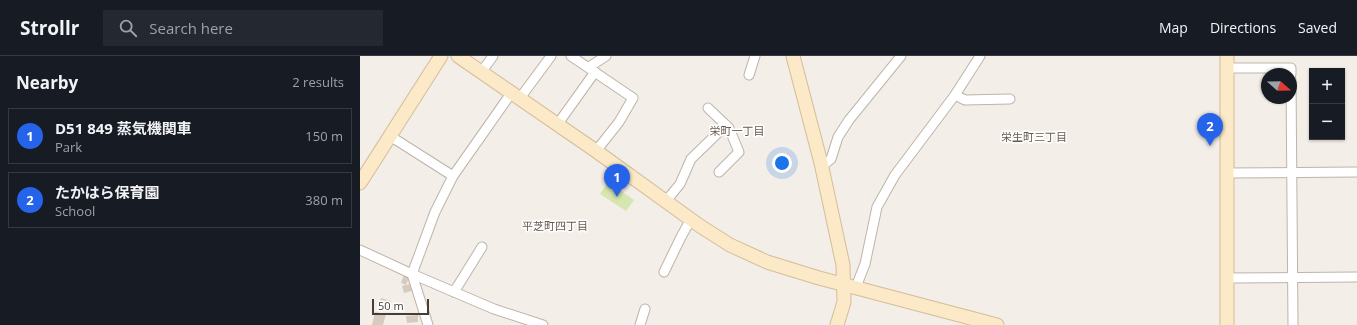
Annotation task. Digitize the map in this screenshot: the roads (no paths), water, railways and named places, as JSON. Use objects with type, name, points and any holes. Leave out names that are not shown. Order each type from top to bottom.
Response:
[{"type":"street","points":[[360,183],[441,56]]},
{"type":"street","points":[[458,56],[516,95],[730,246],[767,262],[997,325]]},
{"type":"street","points":[[482,72],[493,56]]},
{"type":"street","points":[[428,325],[412,274],[435,212],[453,176],[516,95],[551,56]]},
{"type":"street","points":[[571,56],[633,98],[619,122],[596,151]]},
{"type":"street","points":[[557,125],[592,70],[606,56]]},
{"type":"street","points":[[749,75],[755,56]]},
{"type":"street","points":[[792,56],[821,163],[843,265],[850,285]]},
{"type":"street","points":[[821,163],[826,163],[831,160],[838,136],[846,124],[901,56]]},
{"type":"street","points":[[837,325],[850,285],[865,264],[877,207],[896,175],[955,95],[980,56]]},
{"type":"street","points":[[1227,325],[1227,62],[1291,68]]},
{"type":"street","points":[[955,95],[965,100],[1010,99]]},
{"type":"street","points":[[1291,104],[1293,325]]},
{"type":"street","points":[[708,108],[729,128],[739,152],[719,172]]},
{"type":"street","points":[[666,201],[680,184],[691,159],[726,125]]},
{"type":"street","points":[[390,136],[453,176]]},
{"type":"street","points":[[1226,172],[1357,172]]},
{"type":"street","points":[[664,272],[691,219]]},
{"type":"street","points":[[454,292],[482,247]]},
{"type":"street","points":[[360,250],[494,309],[543,325]]},
{"type":"street","points":[[1228,278],[1357,277]]},
{"type":"street","points":[[640,325],[645,309]]},
{"type":"place","name":"たかはら保育園","points":[[1210,146]]},
{"type":"place","name":"D51 849 蒸気機関車","points":[[617,197]]},
{"type":"district","name":"栄町一丁目","points":[[737,130]]},
{"type":"district","name":"栄生町三丁目","points":[[1034,136]]},
{"type":"district","name":"平芝町四丁目","points":[[555,225]]}]
